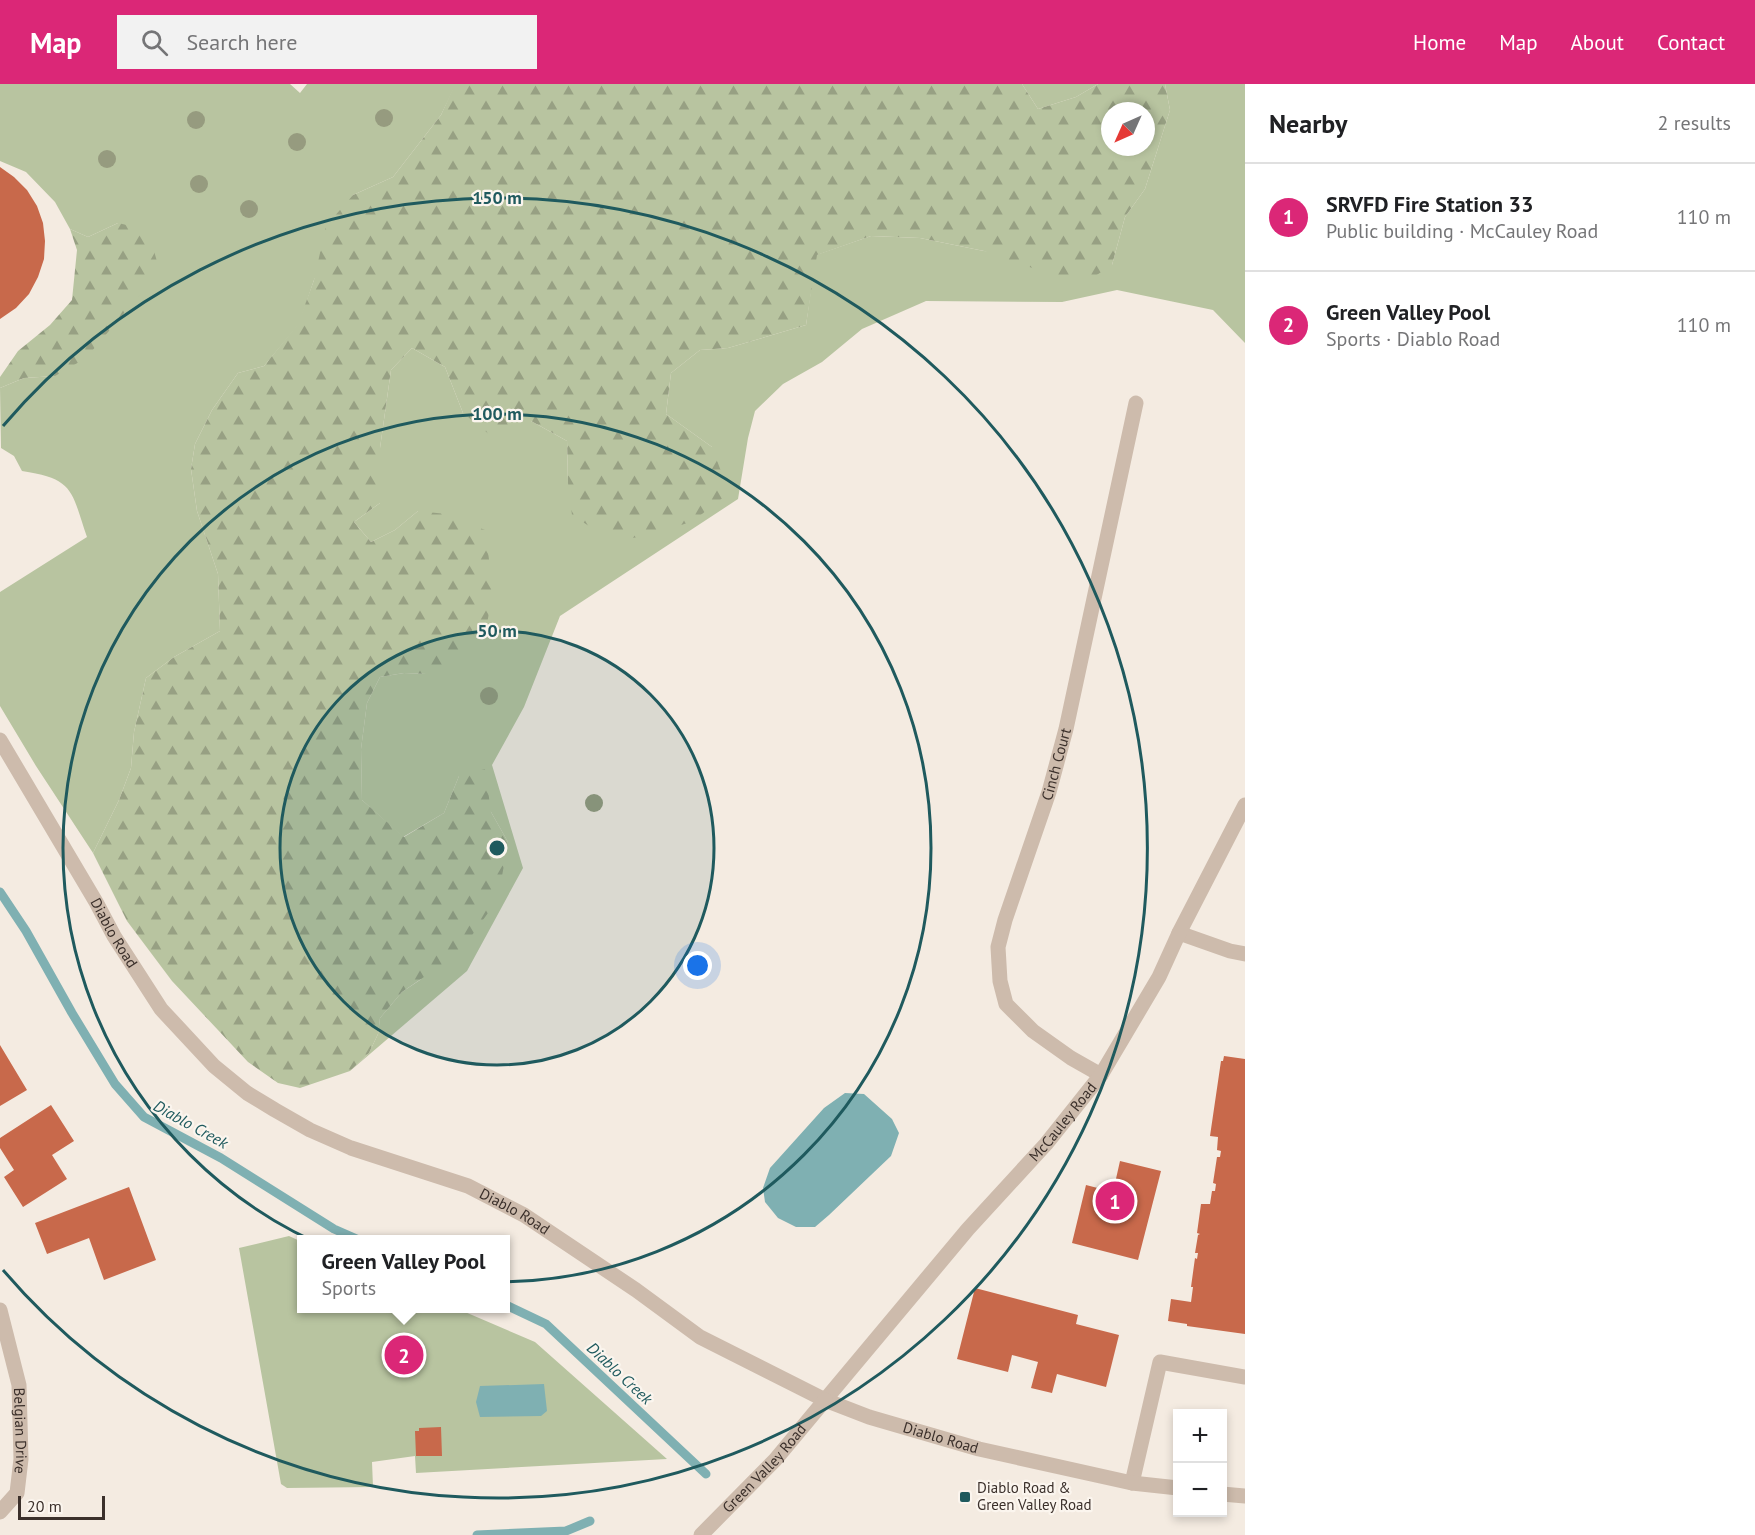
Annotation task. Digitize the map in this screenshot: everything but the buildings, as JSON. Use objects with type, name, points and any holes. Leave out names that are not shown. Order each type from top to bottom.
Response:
[{"type":"street","name":"Cinch Court","points":[[1101,1075],[1071,1058],[1033,1031],[1006,1004],[1000,981],[998,947],[1049,792],[1066,729],[1136,403]]},
{"type":"street","name":"Diablo Road","points":[[0,740],[131,963],[161,1009],[214,1066],[247,1093],[310,1130],[382,1159],[468,1186],[524,1215],[636,1290],[700,1337],[825,1400],[869,1417],[979,1449],[1132,1483],[1173,1487]]},
{"type":"street","name":"McCauley Road","points":[[825,1400],[968,1229],[1046,1144],[1101,1075],[1159,977],[1245,805]]},
{"type":"street","points":[[1179,933],[1245,954]]},
{"type":"street","name":"Belgian Drive","points":[[0,1310],[19,1385],[21,1459],[17,1493],[0,1512]]},
{"type":"street","points":[[1132,1483],[1160,1362],[1245,1377]]},
{"type":"street","name":"Green Valley Road","points":[[701,1535],[775,1460],[825,1400]]},
{"type":"street","points":[[1227,1494],[1245,1496]]},
{"type":"green space","points":[[0,84],[290,84],[300,93],[307,84],[455,84],[441,115],[393,177],[353,195],[314,280],[299,324],[264,366],[238,373],[212,410],[195,444],[191,469],[197,511],[218,574],[220,631],[174,657],[146,678],[134,732],[131,768],[119,800],[93,853],[0,706],[0,592],[87,537],[78,508],[62,483],[39,474],[22,471],[14,456],[1,448],[0,388],[24,378],[55,376],[118,223],[88,237],[70,229],[55,202],[26,172],[0,161]]},
{"type":"green space","points":[[455,84],[1022,84],[1038,109],[1076,97],[1098,84],[1165,84],[1170,110],[1145,189],[1125,217],[1112,265],[1089,280],[1058,277],[984,251],[920,238],[871,236],[817,255],[806,325],[728,348],[700,350],[671,373],[666,414],[712,447],[729,493],[693,521],[652,535],[612,541],[572,515],[568,483],[567,441],[531,421],[490,435],[463,413],[445,367],[412,348],[391,370],[380,448],[380,503],[354,522],[371,542],[395,530],[418,511],[446,514],[485,530],[493,589],[486,630],[453,659],[426,674],[404,673],[380,677],[367,703],[361,749],[362,800],[404,837],[444,813],[459,776],[485,769],[491,812],[508,842],[498,899],[465,945],[440,966],[402,992],[380,1018],[378,1034],[369,1053],[350,1071],[300,1088],[278,1083],[248,1062],[172,981],[127,921],[93,853],[119,800],[131,768],[134,732],[146,678],[174,657],[220,631],[218,574],[197,511],[191,469],[195,444],[212,410],[238,373],[264,366],[298,324],[314,280],[326,226],[353,195],[393,177],[441,115]]},
{"type":"green space","points":[[1022,84],[1098,84],[1076,97],[1038,109]]},
{"type":"green space","points":[[1165,84],[1245,84],[1245,343],[1213,310],[1117,290],[1062,302],[926,301],[862,329],[822,362],[783,384],[755,411],[738,499],[560,616],[524,707],[492,765],[523,868],[467,971],[350,1071],[369,1053],[378,1034],[380,1018],[402,992],[420,980],[508,842],[491,812],[459,776],[444,813],[403,837],[362,800],[361,749],[367,703],[380,677],[404,673],[426,674],[418,511],[395,530],[371,542],[354,522],[380,503],[380,448],[391,370],[412,348],[445,367],[463,413],[531,421],[567,441],[568,483],[712,447],[666,414],[671,373],[700,350],[728,348],[806,325],[816,255],[871,236],[920,238],[984,251],[1112,265],[1125,217],[1145,189],[1170,110]]},
{"type":"green space","points":[[118,223],[148,230],[158,265],[142,292],[86,358],[55,376],[24,378],[0,388],[0,377],[18,351],[50,325],[72,300],[77,250],[70,229],[88,237]]},
{"type":"green space","points":[[289,1236],[297,1240],[297,1313],[467,1313],[535,1342],[667,1459],[416,1473],[415,1456],[372,1462],[373,1487],[287,1488],[281,1484],[239,1248]]},
{"type":"water","points":[[845,1093],[864,1094],[892,1119],[899,1133],[891,1156],[815,1227],[796,1227],[778,1218],[765,1202],[763,1188],[770,1168],[824,1108]]},
{"type":"water","points":[[544,1384],[547,1411],[541,1416],[480,1417],[476,1402],[480,1386]]},
{"type":"waterway","name":"Diablo Creek","points":[[0,892],[26,931],[115,1084],[144,1117],[221,1158],[334,1229],[348,1235]]},
{"type":"waterway","name":"Diablo Creek","points":[[510,1307],[546,1324],[706,1474]]},
{"type":"waterway","points":[[477,1535],[566,1531],[590,1521]]},
{"type":"place","name":"SRVFD Fire Station 33","points":[[1115,1201]]},
{"type":"place","name":"Green Valley Pool","points":[[404,1355]]},
{"type":"place","name":"Diablo Road & Green Valley Road","points":[[965,1497]]}]
